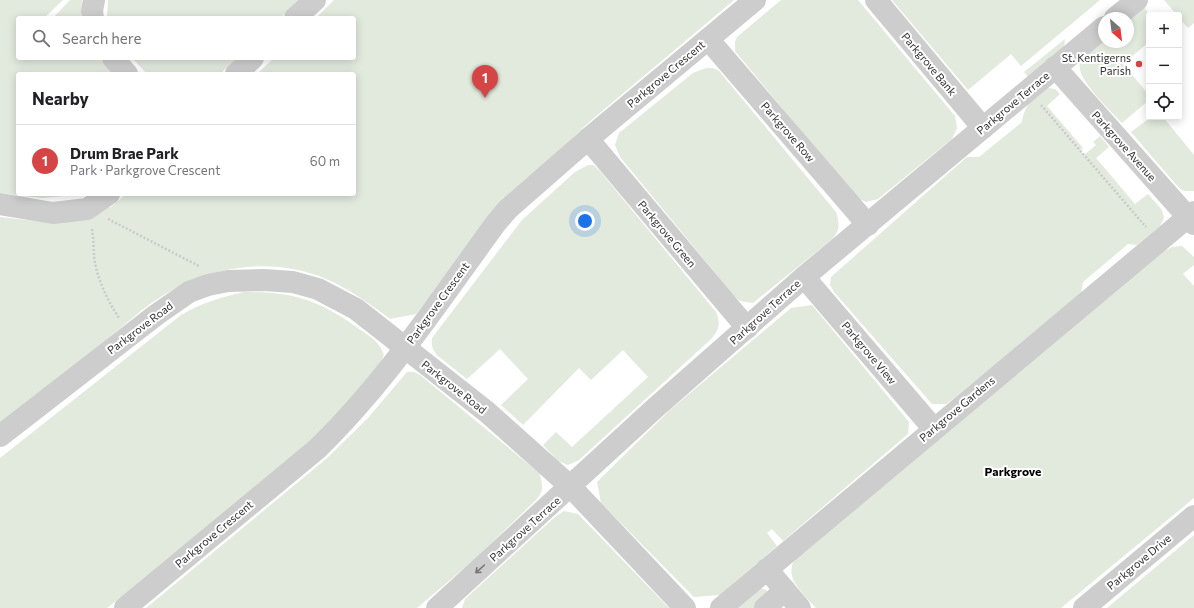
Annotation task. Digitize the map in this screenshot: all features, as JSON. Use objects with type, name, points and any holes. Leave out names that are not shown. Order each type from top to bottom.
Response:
[{"type":"street","points":[[93,16],[94,0]]},
{"type":"street","points":[[297,16],[315,0]]},
{"type":"street","name":"Parkgrove Crescent","points":[[125,608],[317,449],[359,406],[405,349],[496,223],[508,209],[588,139],[754,0]]},
{"type":"street","name":"Parkgrove Bank","points":[[876,0],[982,128]]},
{"type":"street","points":[[1122,12],[1137,0]]},
{"type":"street","name":"Parkgrove Terrace","points":[[438,607],[571,487],[654,409],[804,277],[1098,32]]},
{"type":"street","name":"Parkgrove Row","points":[[708,39],[868,225]]},
{"type":"street","points":[[115,60],[125,72]]},
{"type":"street","points":[[238,72],[251,60]]},
{"type":"street","name":"Parkgrove Avenue","points":[[1055,67],[1192,218]]},
{"type":"street","name":"Parkgrove Green","points":[[588,139],[747,328]]},
{"type":"street","points":[[0,204],[53,213],[87,209],[106,196]]},
{"type":"street","name":"Parkgrove Gardens","points":[[721,608],[933,428],[1158,241],[1192,218]]},
{"type":"street","name":"Parkgrove View","points":[[804,277],[933,428]]},
{"type":"street","name":"Parkgrove Road","points":[[0,436],[130,334],[189,292],[208,285],[228,281],[264,280],[293,282],[318,289],[356,309],[487,412],[571,487],[685,608]]},
{"type":"street","name":"Parkgrove Drive","points":[[1084,608],[1194,516]]},
{"type":"street","points":[[767,569],[800,608]]},
{"type":"street","points":[[765,608],[785,590]]},
{"type":"path","points":[[1028,90],[1158,241]]},
{"type":"path","points":[[87,209],[200,267]]},
{"type":"path","points":[[87,209],[93,237],[95,262],[100,283],[107,298],[130,334]]},
{"type":"shaded area","points":[[0,0],[63,0],[46,16],[16,16],[16,60],[101,60],[112,72],[16,72],[16,195],[0,193]]},
{"type":"shaded area","points":[[70,0],[82,0],[81,16],[55,16]]},
{"type":"shaded area","points":[[108,0],[300,0],[282,16],[107,16]]},
{"type":"shaded area","points":[[334,0],[734,0],[588,123],[498,209],[416,314],[390,319],[364,300],[337,284],[315,275],[292,269],[269,266],[246,267],[223,271],[201,277],[179,286],[159,298],[0,424],[0,217],[45,222],[111,207],[124,196],[356,196],[356,72],[259,72],[272,60],[356,60],[356,16],[318,16]]},
{"type":"shaded area","points":[[781,0],[858,0],[955,116],[957,128],[952,139],[878,199],[866,202],[855,197],[735,51],[735,42],[737,37]]},
{"type":"shaded area","points":[[892,0],[1100,0],[1021,66],[1011,54],[968,90]]},
{"type":"shaded area","points":[[1164,0],[1194,0],[1194,23],[1188,28],[1182,21],[1182,12],[1174,12]]},
{"type":"shaded area","points":[[1143,6],[1148,12],[1146,12],[1146,45],[1123,64],[1146,91],[1146,103],[1122,123],[1088,85],[1080,69],[1080,63],[1087,53],[1098,44],[1098,48],[1134,48],[1134,14]]},
{"type":"shaded area","points":[[1065,39],[1064,48],[1029,78],[1024,72]]},
{"type":"shaded area","points":[[134,60],[235,60],[222,72],[145,72]]},
{"type":"shaded area","points":[[706,68],[713,68],[719,71],[836,212],[838,220],[838,230],[831,240],[753,303],[740,301],[735,297],[620,157],[615,145],[619,133],[693,73]]},
{"type":"shaded area","points":[[1048,88],[1055,89],[1060,94],[1047,106],[1083,148],[1080,150],[1084,155],[1096,145],[1093,142],[1100,136],[1109,147],[1096,158],[1135,204],[1148,194],[1162,210],[1164,218],[1160,226],[1137,245],[1128,244],[1083,282],[1081,293],[953,399],[946,404],[932,404],[834,292],[830,285],[831,277],[967,157],[979,157],[1022,122],[1023,116],[1030,101],[1038,93]]},
{"type":"shaded area","points":[[1147,120],[1165,120],[1194,155],[1194,191],[1184,191],[1179,188],[1131,132]]},
{"type":"shaded area","points":[[588,165],[593,165],[599,170],[716,312],[719,323],[717,330],[710,340],[579,460],[568,465],[558,461],[543,445],[556,432],[572,447],[648,377],[623,350],[591,380],[579,368],[523,425],[501,405],[528,379],[500,349],[467,379],[438,356],[433,348],[432,338],[522,220],[575,172]]},
{"type":"shaded area","points":[[25,196],[65,196],[42,198]]},
{"type":"shaded area","points":[[1182,246],[1194,257],[1194,265],[1183,274],[1194,286],[1194,498],[1061,608],[816,608],[800,590],[793,577],[791,570],[797,556],[1164,251],[1172,247]]},
{"type":"shaded area","points":[[244,292],[262,292],[292,296],[331,311],[367,334],[380,346],[384,355],[380,364],[357,396],[304,447],[148,577],[107,608],[0,608],[0,458],[181,315],[212,301]]},
{"type":"shaded area","points":[[812,305],[909,422],[908,434],[783,541],[772,529],[767,533],[777,546],[720,595],[694,597],[601,503],[597,482],[671,409],[791,308]]},
{"type":"shaded area","points":[[407,372],[414,372],[420,375],[539,473],[542,487],[541,493],[537,499],[476,558],[417,608],[146,608],[326,459],[368,418]]},
{"type":"shaded area","points":[[564,511],[578,514],[669,608],[462,608],[465,599],[555,517]]},
{"type":"shaded area","points":[[1194,535],[1194,608],[1107,608]]},
{"type":"shaded area","points":[[760,588],[766,590],[769,594],[756,608],[738,608]]},
{"type":"place","name":"St. Kentigerns Parish","points":[[1139,64]]},
{"type":"place","name":"Drum Brae Park","points":[[485,98]]},
{"type":"district","name":"Parkgrove","points":[[1013,472]]}]
